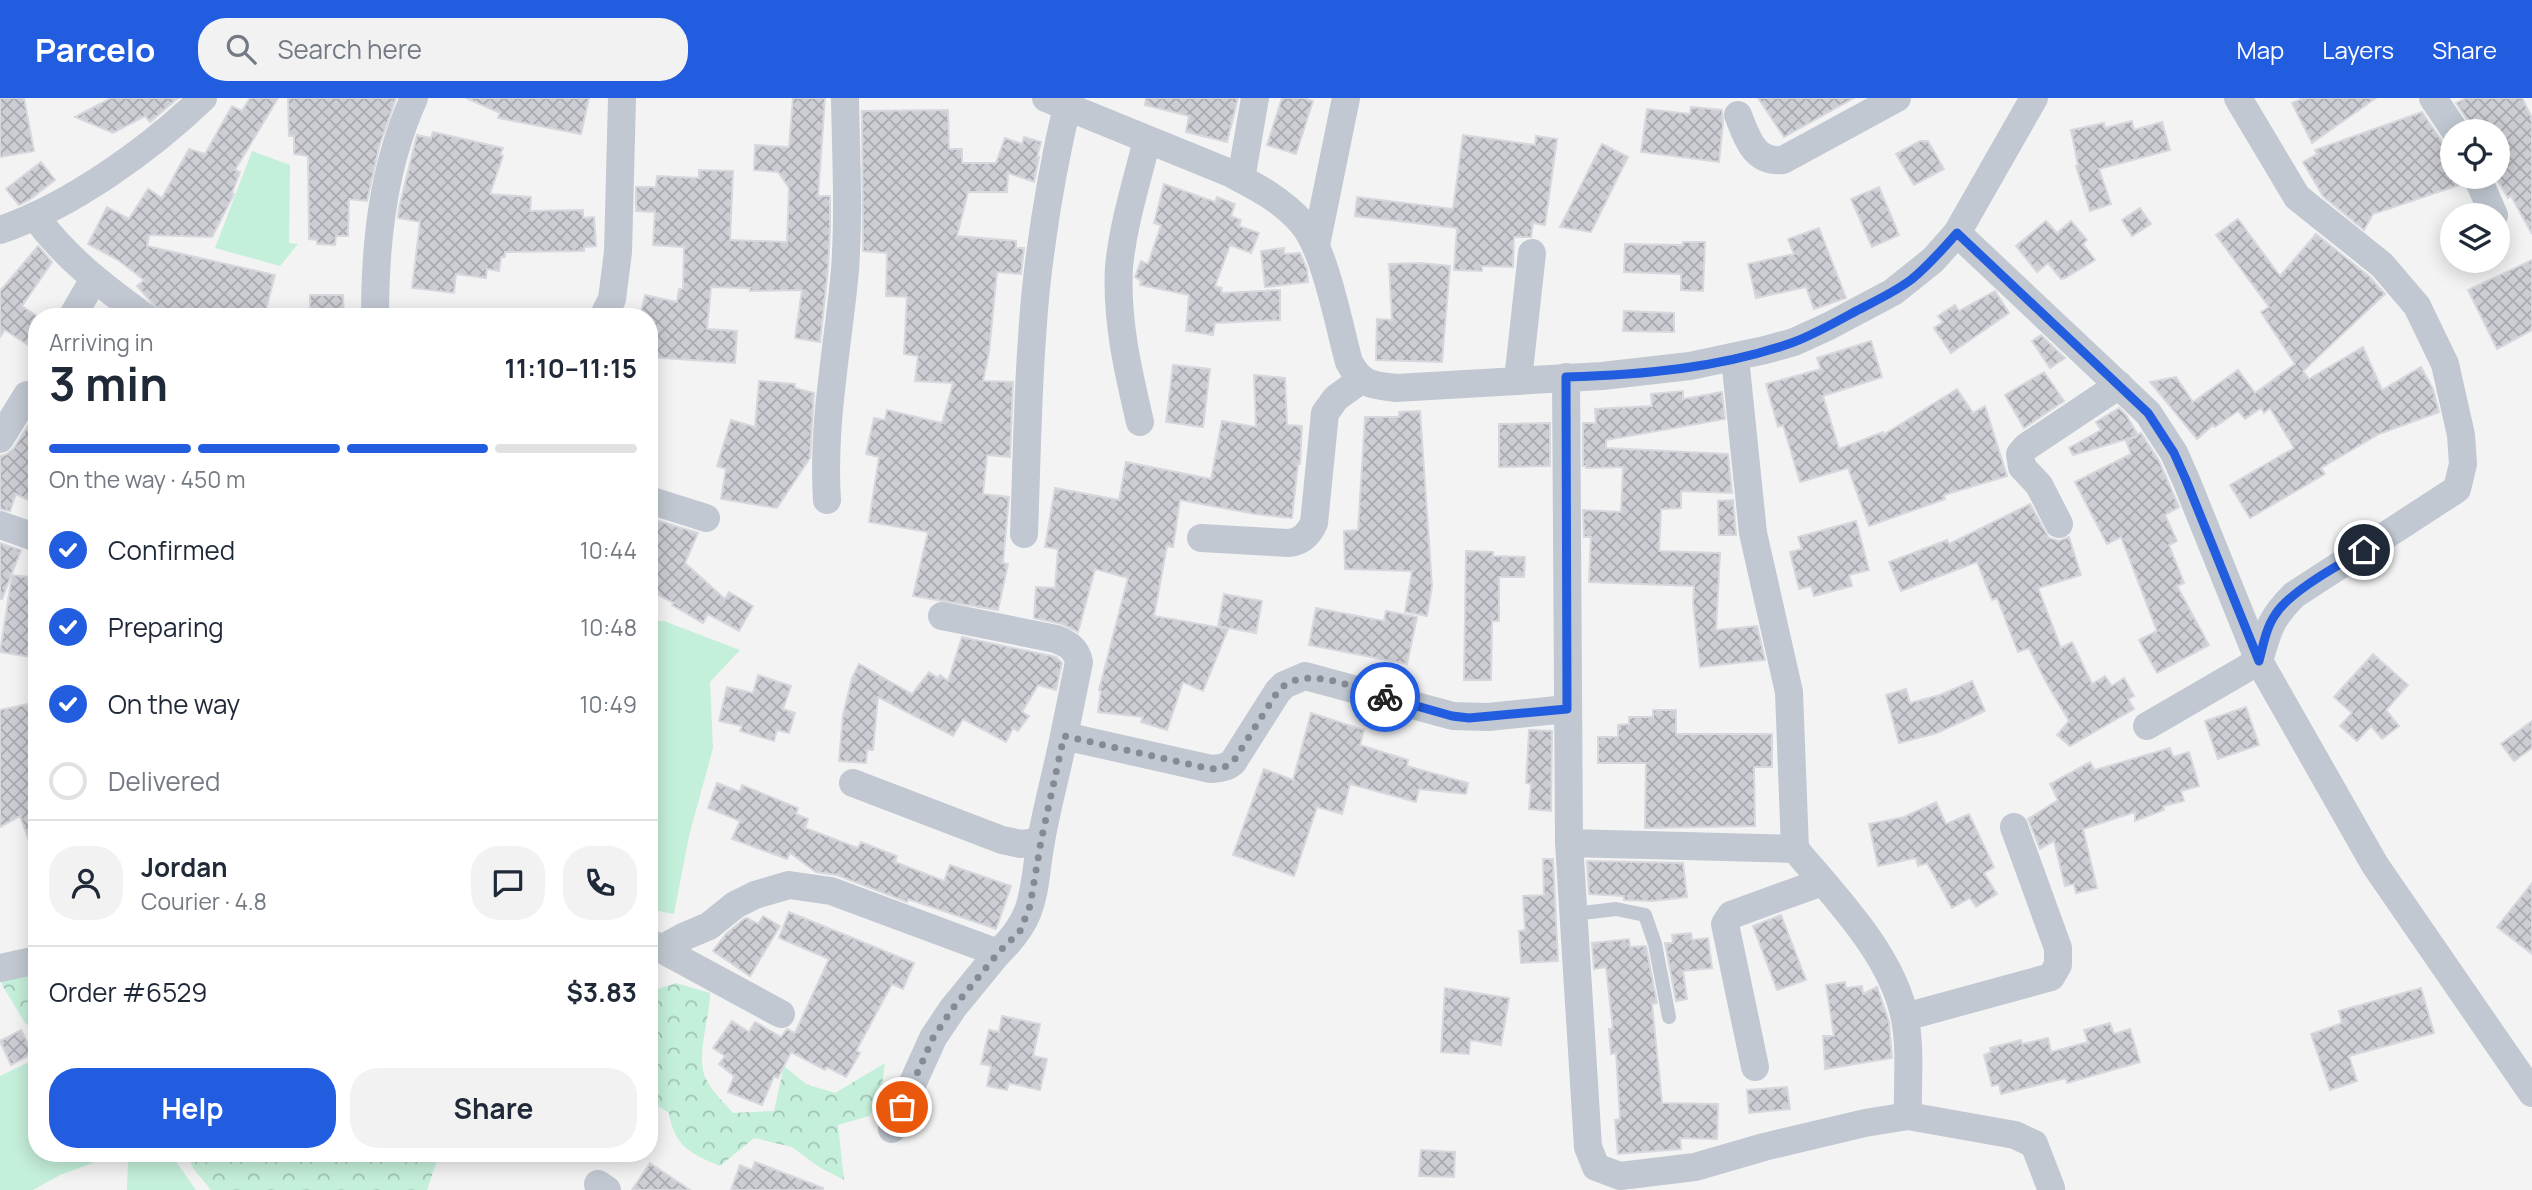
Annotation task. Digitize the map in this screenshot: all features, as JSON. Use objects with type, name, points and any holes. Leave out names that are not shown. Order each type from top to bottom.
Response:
[{"type":"street","points":[[0,230],[35,216],[134,156],[203,98]]},
{"type":"street","points":[[375,308],[382,206],[398,138],[414,98]]},
{"type":"street","points":[[608,308],[612,299],[618,252],[622,98]]},
{"type":"street","points":[[827,500],[826,431],[847,242],[845,98]]},
{"type":"street","points":[[1241,179],[1255,98]]},
{"type":"street","points":[[1316,246],[1346,98]]},
{"type":"street","points":[[1738,115],[1758,156],[1772,161],[1783,160],[1897,98]]},
{"type":"street","points":[[2147,726],[2259,661],[2269,626],[2277,612],[2294,595],[2457,489],[2463,464],[2461,435],[2445,364],[2417,306],[2382,265],[2297,197],[2238,98]]},
{"type":"street","points":[[2433,98],[2447,119]]},
{"type":"street","points":[[1024,534],[1036,288],[1061,101],[1260,187],[1287,209],[1301,222],[1316,246],[1349,362],[1361,380],[1396,388],[1644,372],[1735,358],[1794,342],[1829,326],[1893,292],[1933,260],[1957,233],[2026,100]]},
{"type":"street","points":[[1140,422],[1125,358],[1120,317],[1119,268],[1124,231],[1147,140]]},
{"type":"street","points":[[35,216],[59,248],[133,308]]},
{"type":"street","points":[[1957,233],[2148,413],[2174,453],[2259,661],[2375,865],[2532,1093]]},
{"type":"street","points":[[1518,380],[1532,253]]},
{"type":"street","points":[[77,308],[94,279]]},
{"type":"street","points":[[1735,358],[1753,533],[1789,692],[1795,849],[1873,947],[1892,981],[1905,1017],[1908,1116]]},
{"type":"street","points":[[1566,377],[1569,843],[1588,1147],[1596,1167],[1620,1177],[1695,1167],[1789,1141],[1908,1116],[2015,1135],[2034,1144],[2050,1188]]},
{"type":"street","points":[[1201,538],[1289,543],[1297,542],[1310,532],[1314,523],[1325,412],[1336,398],[1361,380]]},
{"type":"street","points":[[2059,524],[2039,485],[2022,467],[2020,454],[2026,447],[2119,385]]},
{"type":"street","points":[[0,439],[28,397]]},
{"type":"street","points":[[658,503],[706,517]]},
{"type":"street","points":[[0,525],[28,535]]},
{"type":"street","points":[[892,1129],[933,1038],[953,1008],[998,953],[1020,931],[1030,906],[1079,662],[1072,647],[1056,639],[942,616]]},
{"type":"street","points":[[1064,736],[1211,769],[1228,767],[1278,691],[1284,685],[1305,676],[1452,716],[1488,717],[1567,709]]},
{"type":"street","points":[[853,783],[1002,840],[1021,844],[1041,841]]},
{"type":"street","points":[[1905,1017],[2051,977],[2057,965],[2058,948],[2014,827]]},
{"type":"street","points":[[1569,843],[1795,849]]},
{"type":"street","points":[[1755,1067],[1726,924],[1731,915],[1822,882]]},
{"type":"street","points":[[658,944],[709,926],[735,905],[755,895],[789,885],[831,891],[998,953]]},
{"type":"street","points":[[658,947],[781,1014]]},
{"type":"street","points":[[0,968],[28,962]]},
{"type":"lane","points":[[1573,914],[1616,909],[1645,915],[1655,944],[1668,1017]]},
{"type":"green space","points":[[252,151],[290,165],[289,243],[298,244],[280,266],[215,248]]},
{"type":"green space","points":[[658,621],[740,650],[710,682],[713,748],[689,836],[674,914],[658,911]]},
{"type":"green space","points":[[28,967],[28,1026],[1,983],[18,970]]},
{"type":"green space","points":[[676,983],[710,993],[703,1068],[710,1086],[733,1113],[774,1111],[784,1066],[806,1084],[835,1093],[885,1063],[881,1094],[869,1116],[838,1125],[844,1180],[819,1167],[792,1147],[754,1138],[720,1166],[692,1153],[680,1141],[671,1124],[669,1113],[658,1106],[658,989]]},
{"type":"green space","points":[[28,1062],[28,1162],[93,1163],[60,1175],[33,1190],[0,1190],[0,1076]]},
{"type":"green space","points":[[128,1162],[176,1162],[196,1190],[127,1190]]},
{"type":"green space","points":[[191,1162],[439,1162],[436,1163],[427,1190],[211,1190]]},
{"type":"building","points":[[0,98],[24,98],[34,151],[0,157]]},
{"type":"building","points":[[111,98],[178,98],[150,122],[145,116],[113,133],[75,117]]},
{"type":"building","points":[[250,98],[278,98],[235,170],[240,172],[232,193],[234,194],[212,237],[149,235],[147,246],[275,275],[266,308],[157,308],[137,286],[144,280],[118,260],[88,244],[107,207],[129,219],[148,189],[162,198],[189,149],[205,154],[232,106],[242,111]]},
{"type":"building","points":[[288,98],[396,98],[379,147],[367,201],[349,199],[348,236],[336,236],[335,245],[317,244],[317,240],[309,239],[308,156],[294,154],[294,136],[289,136]]},
{"type":"building","points":[[466,98],[589,98],[581,134],[498,118],[500,113]]},
{"type":"building","points":[[793,98],[825,98],[818,196],[830,196],[830,227],[820,342],[795,338],[802,290],[750,291],[750,288],[711,287],[707,329],[737,331],[735,363],[658,358],[658,308],[642,308],[645,295],[677,302],[679,289],[683,289],[684,247],[653,245],[655,212],[636,211],[636,187],[656,187],[657,176],[699,178],[699,170],[733,171],[730,240],[787,242],[789,188],[778,172],[754,170],[755,145],[789,147]]},
{"type":"building","points":[[1146,98],[1238,98],[1227,142],[1186,132],[1189,116],[1145,105]]},
{"type":"building","points":[[1282,98],[1313,101],[1296,154],[1267,145]]},
{"type":"building","points":[[1758,98],[1854,98],[1784,137]]},
{"type":"building","points":[[2303,98],[2376,98],[2312,143],[2292,103]]},
{"type":"building","points":[[2466,98],[2522,98],[2532,118],[2532,234],[2511,196],[2508,198],[2503,189],[2510,189],[2510,119],[2467,119],[2456,103]]},
{"type":"building","points":[[1691,107],[1722,110],[1719,162],[1641,152],[1647,109],[1690,114]]},
{"type":"building","points":[[948,110],[949,149],[962,149],[962,163],[996,163],[1005,138],[1022,144],[1024,137],[1041,142],[1034,182],[1008,173],[1007,192],[968,192],[957,236],[1016,241],[1016,248],[1024,248],[1021,274],[997,272],[989,352],[983,381],[1013,382],[1010,457],[987,455],[983,494],[1009,497],[1003,563],[1008,564],[998,610],[913,596],[928,532],[869,522],[879,457],[866,454],[874,418],[885,420],[887,410],[942,423],[953,383],[915,381],[918,356],[904,354],[907,297],[886,296],[887,253],[863,251],[862,111]]},
{"type":"building","points":[[2422,112],[2440,139],[2440,189],[2447,189],[2373,214],[2364,230],[2323,196],[2303,162],[2317,154],[2315,150]]},
{"type":"building","points":[[2132,121],[2134,130],[2162,122],[2170,150],[2099,169],[2111,204],[2090,211],[2076,166],[2078,165],[2071,130],[2104,123],[2105,128]]},
{"type":"building","points":[[433,132],[503,148],[500,155],[503,156],[490,194],[531,197],[530,211],[583,210],[583,218],[594,217],[596,246],[584,247],[584,251],[505,252],[505,257],[501,257],[499,271],[487,269],[486,278],[456,274],[454,293],[412,288],[420,222],[398,218],[399,208],[417,135],[431,138]]},
{"type":"building","points":[[1463,135],[1535,145],[1536,136],[1557,139],[1545,225],[1533,223],[1531,237],[1514,237],[1513,267],[1482,266],[1482,271],[1454,270],[1457,228],[1355,216],[1357,197],[1453,209]]},
{"type":"building","points":[[1920,141],[1928,141],[1944,169],[1914,185],[1896,154]]},
{"type":"building","points":[[1602,144],[1628,157],[1591,232],[1560,227]]},
{"type":"building","points":[[41,162],[55,180],[19,205],[6,189]]},
{"type":"building","points":[[1164,184],[1215,202],[1217,197],[1235,204],[1231,216],[1241,220],[1239,226],[1259,233],[1251,253],[1230,245],[1215,286],[1222,288],[1221,293],[1280,290],[1280,320],[1215,323],[1213,335],[1186,331],[1189,295],[1140,285],[1141,281],[1135,277],[1141,261],[1148,264],[1161,225],[1154,223]]},
{"type":"building","points":[[1879,187],[1899,235],[1872,247],[1851,199]]},
{"type":"building","points":[[2140,208],[2151,224],[2132,236],[2122,220]]},
{"type":"building","points":[[2238,219],[2280,276],[2316,234],[2370,277],[2385,294],[2303,371],[2309,379],[2363,347],[2382,390],[2421,367],[2433,389],[2439,412],[2379,434],[2321,468],[2325,474],[2250,518],[2230,485],[2294,448],[2270,408],[2264,413],[2261,408],[2245,419],[2238,411],[2215,427],[2213,425],[2197,439],[2150,382],[2176,377],[2193,402],[2238,370],[2255,393],[2295,364],[2261,312],[2269,307],[2216,235]]},
{"type":"building","points":[[2046,221],[2057,233],[2071,221],[2087,240],[2083,244],[2095,260],[2061,279],[2048,263],[2037,272],[2016,246]]},
{"type":"building","points":[[1819,228],[1846,298],[1814,309],[1806,287],[1756,298],[1748,264],[1794,254],[1788,239]]},
{"type":"building","points":[[1683,242],[1705,242],[1703,291],[1681,290],[1681,274],[1624,272],[1625,244],[1683,245]]},
{"type":"building","points":[[38,246],[52,262],[22,306],[28,310],[28,345],[5,330],[0,337],[0,291]]},
{"type":"building","points":[[1284,248],[1284,254],[1300,253],[1307,269],[1308,282],[1265,287],[1261,251]]},
{"type":"building","points":[[2532,260],[2532,330],[2497,349],[2468,290],[2504,273],[2510,273],[2510,270]]},
{"type":"building","points":[[1389,264],[1450,266],[1442,362],[1376,360],[1377,319],[1392,320]]},
{"type":"building","points":[[1995,291],[2009,313],[1951,353],[1934,328],[1943,322],[1938,316],[1955,305],[1959,311]]},
{"type":"building","points":[[310,295],[343,295],[344,308],[310,308]]},
{"type":"building","points":[[1624,311],[1674,313],[1674,332],[1623,331]]},
{"type":"building","points":[[2041,335],[2065,358],[2050,368],[2032,341]]},
{"type":"building","points":[[1871,341],[1882,377],[1823,396],[1839,449],[1883,432],[1883,435],[1957,389],[1973,413],[1985,406],[2007,476],[1944,495],[1945,499],[1869,526],[1848,468],[1800,482],[1783,425],[1778,427],[1766,384],[1821,369],[1817,358]]},
{"type":"building","points":[[1173,365],[1210,369],[1203,427],[1166,422]]},
{"type":"building","points":[[2044,372],[2064,401],[2024,428],[2005,395]]},
{"type":"building","points":[[1254,375],[1285,378],[1287,425],[1302,426],[1300,464],[1292,518],[1180,500],[1173,547],[1167,546],[1154,616],[1228,629],[1203,691],[1183,682],[1167,730],[1141,722],[1143,717],[1098,712],[1099,690],[1128,578],[1095,569],[1078,632],[1062,624],[1034,618],[1036,587],[1055,588],[1058,549],[1045,547],[1055,488],[1119,500],[1126,462],[1211,479],[1222,421],[1256,427]]},
{"type":"building","points":[[759,381],[795,384],[795,388],[814,393],[810,458],[777,508],[721,499],[726,469],[717,466],[731,420],[755,427]]},
{"type":"building","points":[[1683,391],[1683,399],[1722,392],[1725,419],[1606,440],[1606,448],[1728,454],[1732,493],[1681,491],[1681,508],[1661,509],[1659,551],[1720,553],[1716,630],[1757,626],[1765,660],[1700,667],[1693,602],[1694,586],[1589,582],[1591,537],[1584,537],[1583,510],[1621,512],[1623,467],[1583,466],[1583,423],[1596,423],[1595,409],[1652,406],[1651,394]]},
{"type":"building","points":[[2119,408],[2138,435],[2141,433],[2159,461],[2179,507],[2165,515],[2177,541],[2169,545],[2184,583],[2177,586],[2209,645],[2157,673],[2139,640],[2157,631],[2121,537],[2107,544],[2075,482],[2131,454],[2126,441],[2137,436],[2073,455],[2069,448],[2101,430],[2096,422]]},
{"type":"building","points":[[1420,411],[1432,586],[1427,616],[1405,612],[1412,571],[1345,569],[1344,531],[1358,530],[1365,417],[1399,417],[1399,412]]},
{"type":"building","points":[[1550,423],[1550,466],[1499,467],[1499,424]]},
{"type":"building","points":[[28,426],[28,500],[16,494],[10,511],[0,509],[0,456],[14,448]]},
{"type":"building","points":[[1733,500],[1736,535],[1719,535],[1718,501]]},
{"type":"building","points":[[2030,504],[2049,538],[2059,541],[2069,537],[2081,575],[2038,588],[2061,648],[2072,642],[2092,684],[2105,676],[2112,686],[2124,678],[2134,696],[2128,699],[2134,709],[2070,746],[2057,735],[2069,721],[2029,648],[2018,652],[1997,598],[1992,600],[1977,562],[1901,591],[1889,562],[1947,540],[1949,544]]},
{"type":"building","points":[[658,521],[698,533],[685,563],[725,599],[729,592],[753,606],[739,631],[708,614],[703,623],[672,605],[674,603],[658,595]]},
{"type":"building","points":[[1856,521],[1869,570],[1849,575],[1852,586],[1814,596],[1811,586],[1799,589],[1790,552],[1802,549],[1798,537]]},
{"type":"building","points":[[0,543],[21,550],[2,599],[0,599]]},
{"type":"building","points":[[1466,551],[1493,552],[1493,556],[1525,557],[1524,577],[1499,577],[1499,621],[1492,621],[1491,680],[1464,680]]},
{"type":"building","points":[[12,575],[28,577],[28,657],[0,652]]},
{"type":"building","points":[[1224,594],[1262,601],[1256,633],[1218,626]]},
{"type":"building","points":[[1316,608],[1384,621],[1386,611],[1417,617],[1407,664],[1309,645]]},
{"type":"building","points":[[962,637],[1056,657],[1062,663],[1056,690],[1038,685],[1022,712],[1029,716],[1018,731],[1013,728],[1006,742],[963,719],[953,736],[878,697],[873,750],[867,750],[866,763],[839,761],[843,715],[852,678],[859,664],[912,694],[929,672],[948,681]]},
{"type":"building","points":[[2373,654],[2408,685],[2386,710],[2399,726],[2382,739],[2371,726],[2357,741],[2340,726],[2352,713],[2334,697]]},
{"type":"building","points":[[758,675],[791,686],[783,709],[795,713],[789,733],[777,730],[774,741],[740,731],[742,726],[719,721],[727,687],[753,693]]},
{"type":"building","points":[[1972,681],[1985,711],[1937,733],[1899,743],[1886,695],[1906,689],[1910,703],[1940,695]]},
{"type":"building","points":[[28,704],[28,838],[20,816],[0,827],[0,710]]},
{"type":"building","points":[[2246,707],[2259,745],[2218,759],[2205,721]]},
{"type":"building","points":[[1653,710],[1676,710],[1676,734],[1772,734],[1772,767],[1754,767],[1755,826],[1645,828],[1646,763],[1598,763],[1598,737],[1618,737],[1618,725],[1629,724],[1629,717],[1653,717]]},
{"type":"building","points":[[1311,713],[1364,730],[1360,745],[1408,760],[1407,766],[1468,783],[1466,794],[1419,789],[1416,802],[1350,784],[1342,814],[1317,807],[1294,876],[1233,855],[1264,769],[1293,780]]},
{"type":"building","points":[[2532,721],[2532,748],[2514,761],[2501,744]]},
{"type":"building","points":[[1529,730],[1552,731],[1551,811],[1529,809],[1531,784],[1526,783]]},
{"type":"building","points":[[2170,748],[2173,757],[2189,752],[2199,786],[2181,791],[2184,801],[2163,806],[2164,810],[2135,821],[2135,812],[2083,829],[2097,888],[2076,893],[2074,884],[2065,886],[2054,841],[2040,849],[2028,819],[2058,800],[2050,784],[2090,762],[2095,770]]},
{"type":"building","points":[[717,783],[740,792],[742,785],[798,808],[796,814],[808,819],[805,828],[858,848],[861,842],[897,856],[895,862],[944,881],[950,865],[1011,886],[996,929],[908,899],[907,902],[837,875],[816,872],[790,853],[787,859],[732,839],[740,821],[708,808]]},
{"type":"building","points":[[1936,802],[1946,824],[1969,814],[1994,867],[1984,873],[1997,894],[1976,907],[1970,898],[1952,908],[1927,863],[1918,866],[1916,858],[1878,866],[1869,824],[1904,817]]},
{"type":"building","points":[[1543,859],[1553,859],[1558,961],[1521,963],[1519,931],[1525,930],[1523,896],[1544,895]]},
{"type":"building","points":[[1587,861],[1683,863],[1687,897],[1652,901],[1589,894]]},
{"type":"building","points":[[2532,883],[2532,954],[2497,927]]},
{"type":"building","points":[[789,912],[914,963],[903,989],[892,984],[856,1051],[860,1053],[846,1077],[827,1067],[825,1070],[791,1052],[778,1078],[774,1076],[762,1105],[728,1092],[734,1076],[719,1064],[725,1056],[713,1048],[732,1021],[749,1032],[755,1022],[781,1037],[787,1029],[795,1033],[829,959],[779,938]]},
{"type":"building","points":[[1781,915],[1806,980],[1777,990],[1753,926]]},
{"type":"building","points":[[763,916],[780,926],[750,976],[713,951],[726,934],[744,919],[758,924]]},
{"type":"building","points":[[1691,933],[1692,940],[1708,938],[1712,968],[1683,971],[1687,999],[1676,1001],[1665,943],[1673,943],[1672,935]]},
{"type":"building","points":[[1629,939],[1630,947],[1646,946],[1657,1003],[1652,1004],[1662,1103],[1718,1104],[1717,1139],[1680,1138],[1681,1149],[1618,1154],[1615,1120],[1620,1119],[1616,1053],[1611,1054],[1609,1029],[1613,1029],[1606,967],[1594,969],[1592,943]]},
{"type":"building","points":[[1845,982],[1846,988],[1862,986],[1863,994],[1877,987],[1889,1022],[1892,1058],[1825,1069],[1823,1036],[1834,1036],[1826,985]]},
{"type":"building","points":[[1445,988],[1509,998],[1501,1045],[1470,1040],[1469,1054],[1441,1052]]},
{"type":"building","points":[[2421,988],[2434,1033],[2349,1056],[2357,1081],[2330,1090],[2311,1034],[2342,1023],[2339,1011]]},
{"type":"building","points":[[1002,1016],[1040,1024],[1033,1056],[1047,1059],[1040,1090],[1009,1083],[1007,1090],[987,1086],[991,1066],[981,1064],[989,1030],[999,1032]]},
{"type":"building","points":[[2110,1023],[2114,1034],[2130,1029],[2140,1062],[2067,1083],[2066,1078],[2001,1094],[1999,1084],[1992,1086],[1984,1055],[1991,1052],[1990,1048],[2021,1040],[2022,1044],[2048,1038],[2051,1052],[2088,1042],[2084,1030]]},
{"type":"building","points":[[21,1030],[28,1043],[28,1056],[11,1065],[0,1041]]},
{"type":"building","points":[[1787,1087],[1790,1109],[1749,1113],[1747,1090]]},
{"type":"building","points":[[1421,1150],[1455,1152],[1454,1177],[1419,1176]]},
{"type":"building","points":[[755,1162],[823,1190],[731,1190],[740,1165],[752,1170]]},
{"type":"building","points":[[650,1163],[690,1190],[632,1190]]},
{"type":"way so far","points":[[902,1107],[933,1038],[953,1008],[998,953],[1020,931],[1036,880],[1041,841],[1064,736],[1211,769],[1221,768],[1228,767],[1233,762],[1278,691],[1295,680],[1305,676],[1317,678],[1385,697]]},
{"type":"route","points":[[1385,697],[1452,716],[1469,718],[1567,709],[1566,377],[1602,376],[1690,366],[1735,358],[1794,342],[1893,292],[1933,260],[1957,233],[2148,413],[2174,453],[2259,661],[2269,626],[2277,612],[2294,595],[2364,550]]}]
